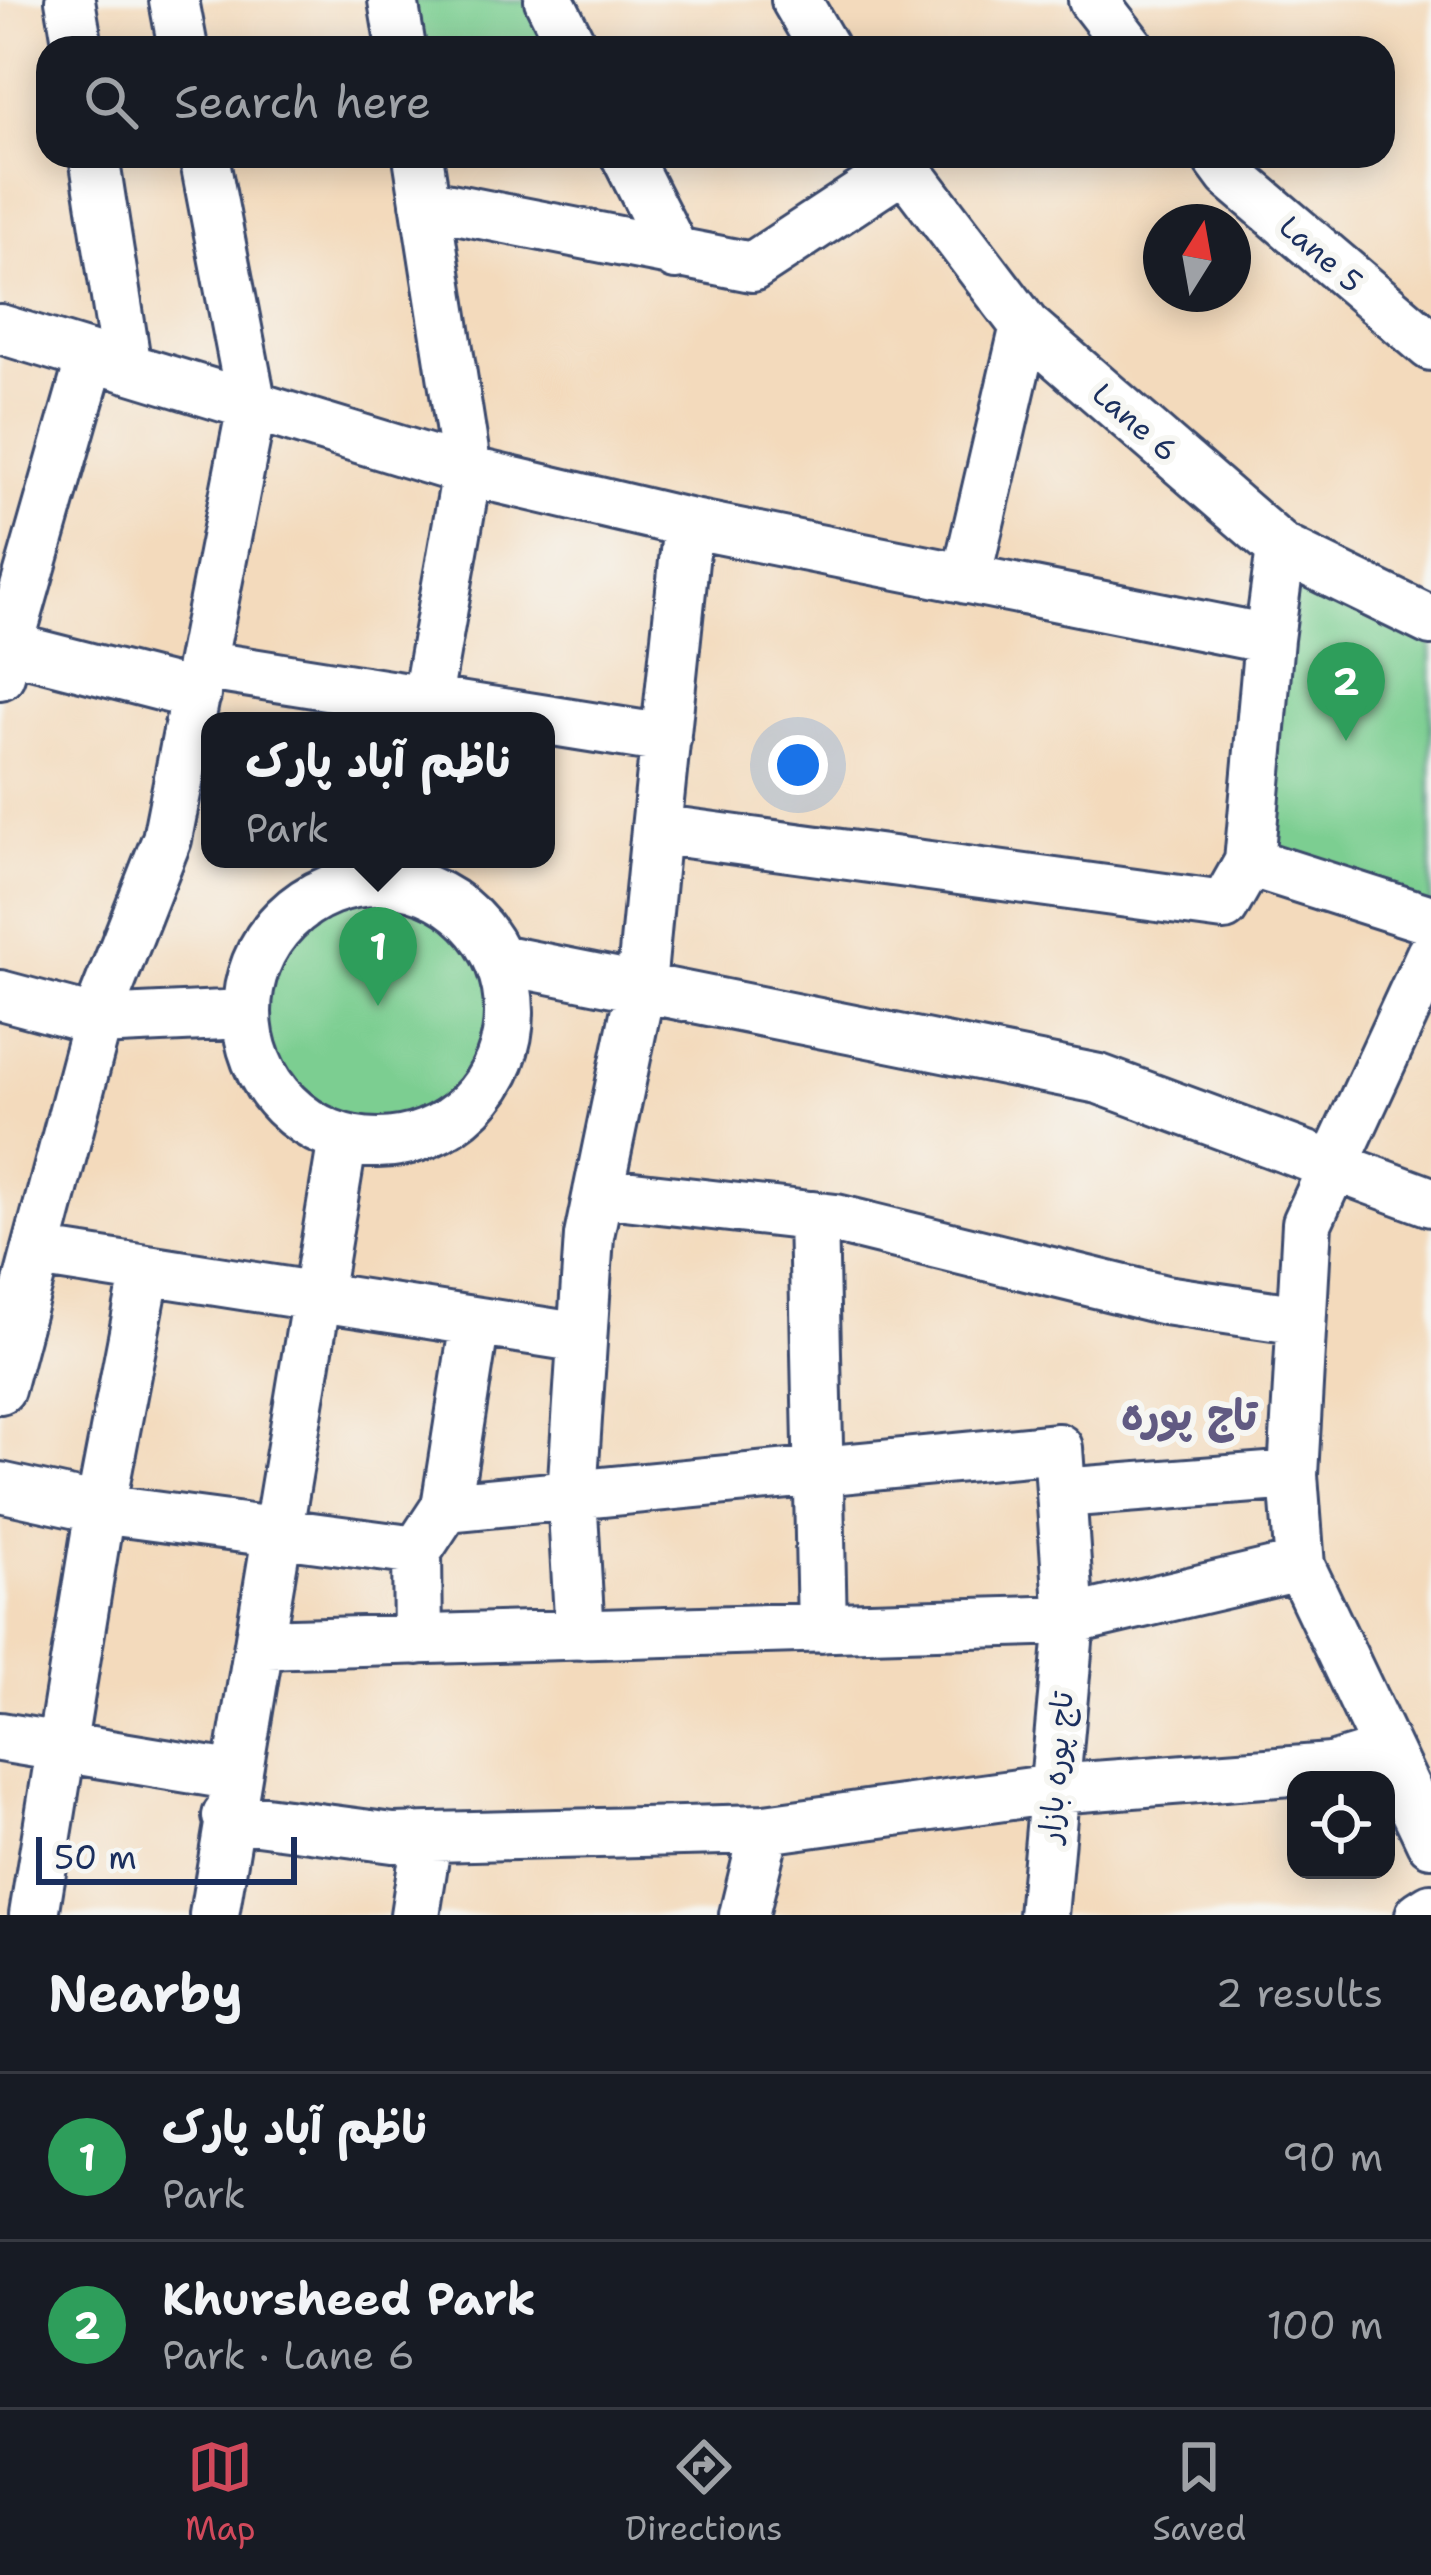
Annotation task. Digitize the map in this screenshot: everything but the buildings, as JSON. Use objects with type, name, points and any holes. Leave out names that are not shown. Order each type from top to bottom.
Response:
[{"type":"street","points":[[70,0],[76,36]]},
{"type":"street","points":[[174,0],[181,36]]},
{"type":"street","points":[[393,0],[399,36]]},
{"type":"street","points":[[549,0],[567,36]]},
{"type":"street","points":[[796,0],[817,36]]},
{"type":"street","points":[[1093,0],[1121,36]]},
{"type":"street","points":[[95,168],[109,363],[4,661],[198,680],[424,711],[467,472],[420,168]]},
{"type":"street","points":[[0,1389],[98,1021],[167,838],[252,406],[206,168]]},
{"type":"street","points":[[632,168],[676,256]]},
{"type":"street","points":[[425,203],[676,256],[752,267],[890,168]]},
{"type":"street","name":"Lane 6","points":[[905,168],[1025,326],[1281,548],[1431,620]]},
{"type":"street","name":"Lane 5","points":[[1225,168],[1431,346]]},
{"type":"street","points":[[966,578],[1025,326]]},
{"type":"street","points":[[0,329],[467,472],[688,523],[1269,638]]},
{"type":"street","points":[[580,1635],[572,1495],[589,1236],[641,985],[688,523]]},
{"type":"street","points":[[656,829],[1224,906],[1249,862],[1281,548]]},
{"type":"street","points":[[555,726],[666,739]]},
{"type":"street","points":[[1249,862],[1431,920]]},
{"type":"street","points":[[396,870],[473,921],[499,959],[509,1000],[507,1042],[490,1081],[463,1113],[426,1134],[385,1143],[343,1139],[304,1121],[274,1093],[254,1056],[245,1014],[253,970],[274,930],[308,901],[349,884],[396,870]]},
{"type":"street","points":[[1431,954],[1306,1222],[1293,1475],[1300,1566],[1431,1842]]},
{"type":"street","points":[[499,959],[1099,1079],[1334,1162],[1431,1202]]},
{"type":"street","points":[[0,995],[98,1021],[245,1014]]},
{"type":"street","points":[[214,1915],[343,1139]]},
{"type":"street","points":[[598,1192],[812,1216],[1166,1300],[1301,1320]]},
{"type":"street","points":[[812,1216],[822,1628]]},
{"type":"street","points":[[38,1252],[582,1338]]},
{"type":"street","points":[[34,1915],[100,1509],[146,1270]]},
{"type":"street","points":[[418,1640],[417,1552],[446,1508],[475,1322]]},
{"type":"street","name":"تاج پورہ بازار","points":[[818,1471],[1058,1448],[1070,1620],[1042,1915]]},
{"type":"street","points":[[446,1508],[818,1471]]},
{"type":"street","points":[[1061,1493],[1293,1475]]},
{"type":"street","points":[[0,1487],[100,1509],[417,1552]]},
{"type":"street","points":[[259,1644],[1070,1620],[1300,1566]]},
{"type":"street","points":[[0,1737],[61,1748],[232,1796],[427,1838],[765,1829],[1054,1789],[1331,1768],[1388,1751]]},
{"type":"street","points":[[744,1915],[765,1829]]},
{"type":"street","points":[[415,1915],[427,1838]]},
{"type":"street","points":[[1420,1915],[1431,1908]]},
{"type":"green space","points":[[393,0],[549,0],[562,36],[399,36]]},
{"type":"green space","points":[[1281,548],[1431,621],[1431,920],[1249,862]]},
{"type":"green space","points":[[378,881],[428,891],[470,920],[499,962],[509,1012],[499,1062],[470,1104],[428,1133],[378,1143],[328,1133],[286,1104],[257,1062],[247,1012],[257,962],[286,920],[328,891]]},
{"type":"place","name":"Khursheed Park","points":[[1346,741]]},
{"type":"place","name":"ناظم آباد پارک","points":[[378,1006]]},
{"type":"district","name":"تاج پورہ","points":[[1189,1415]]}]
